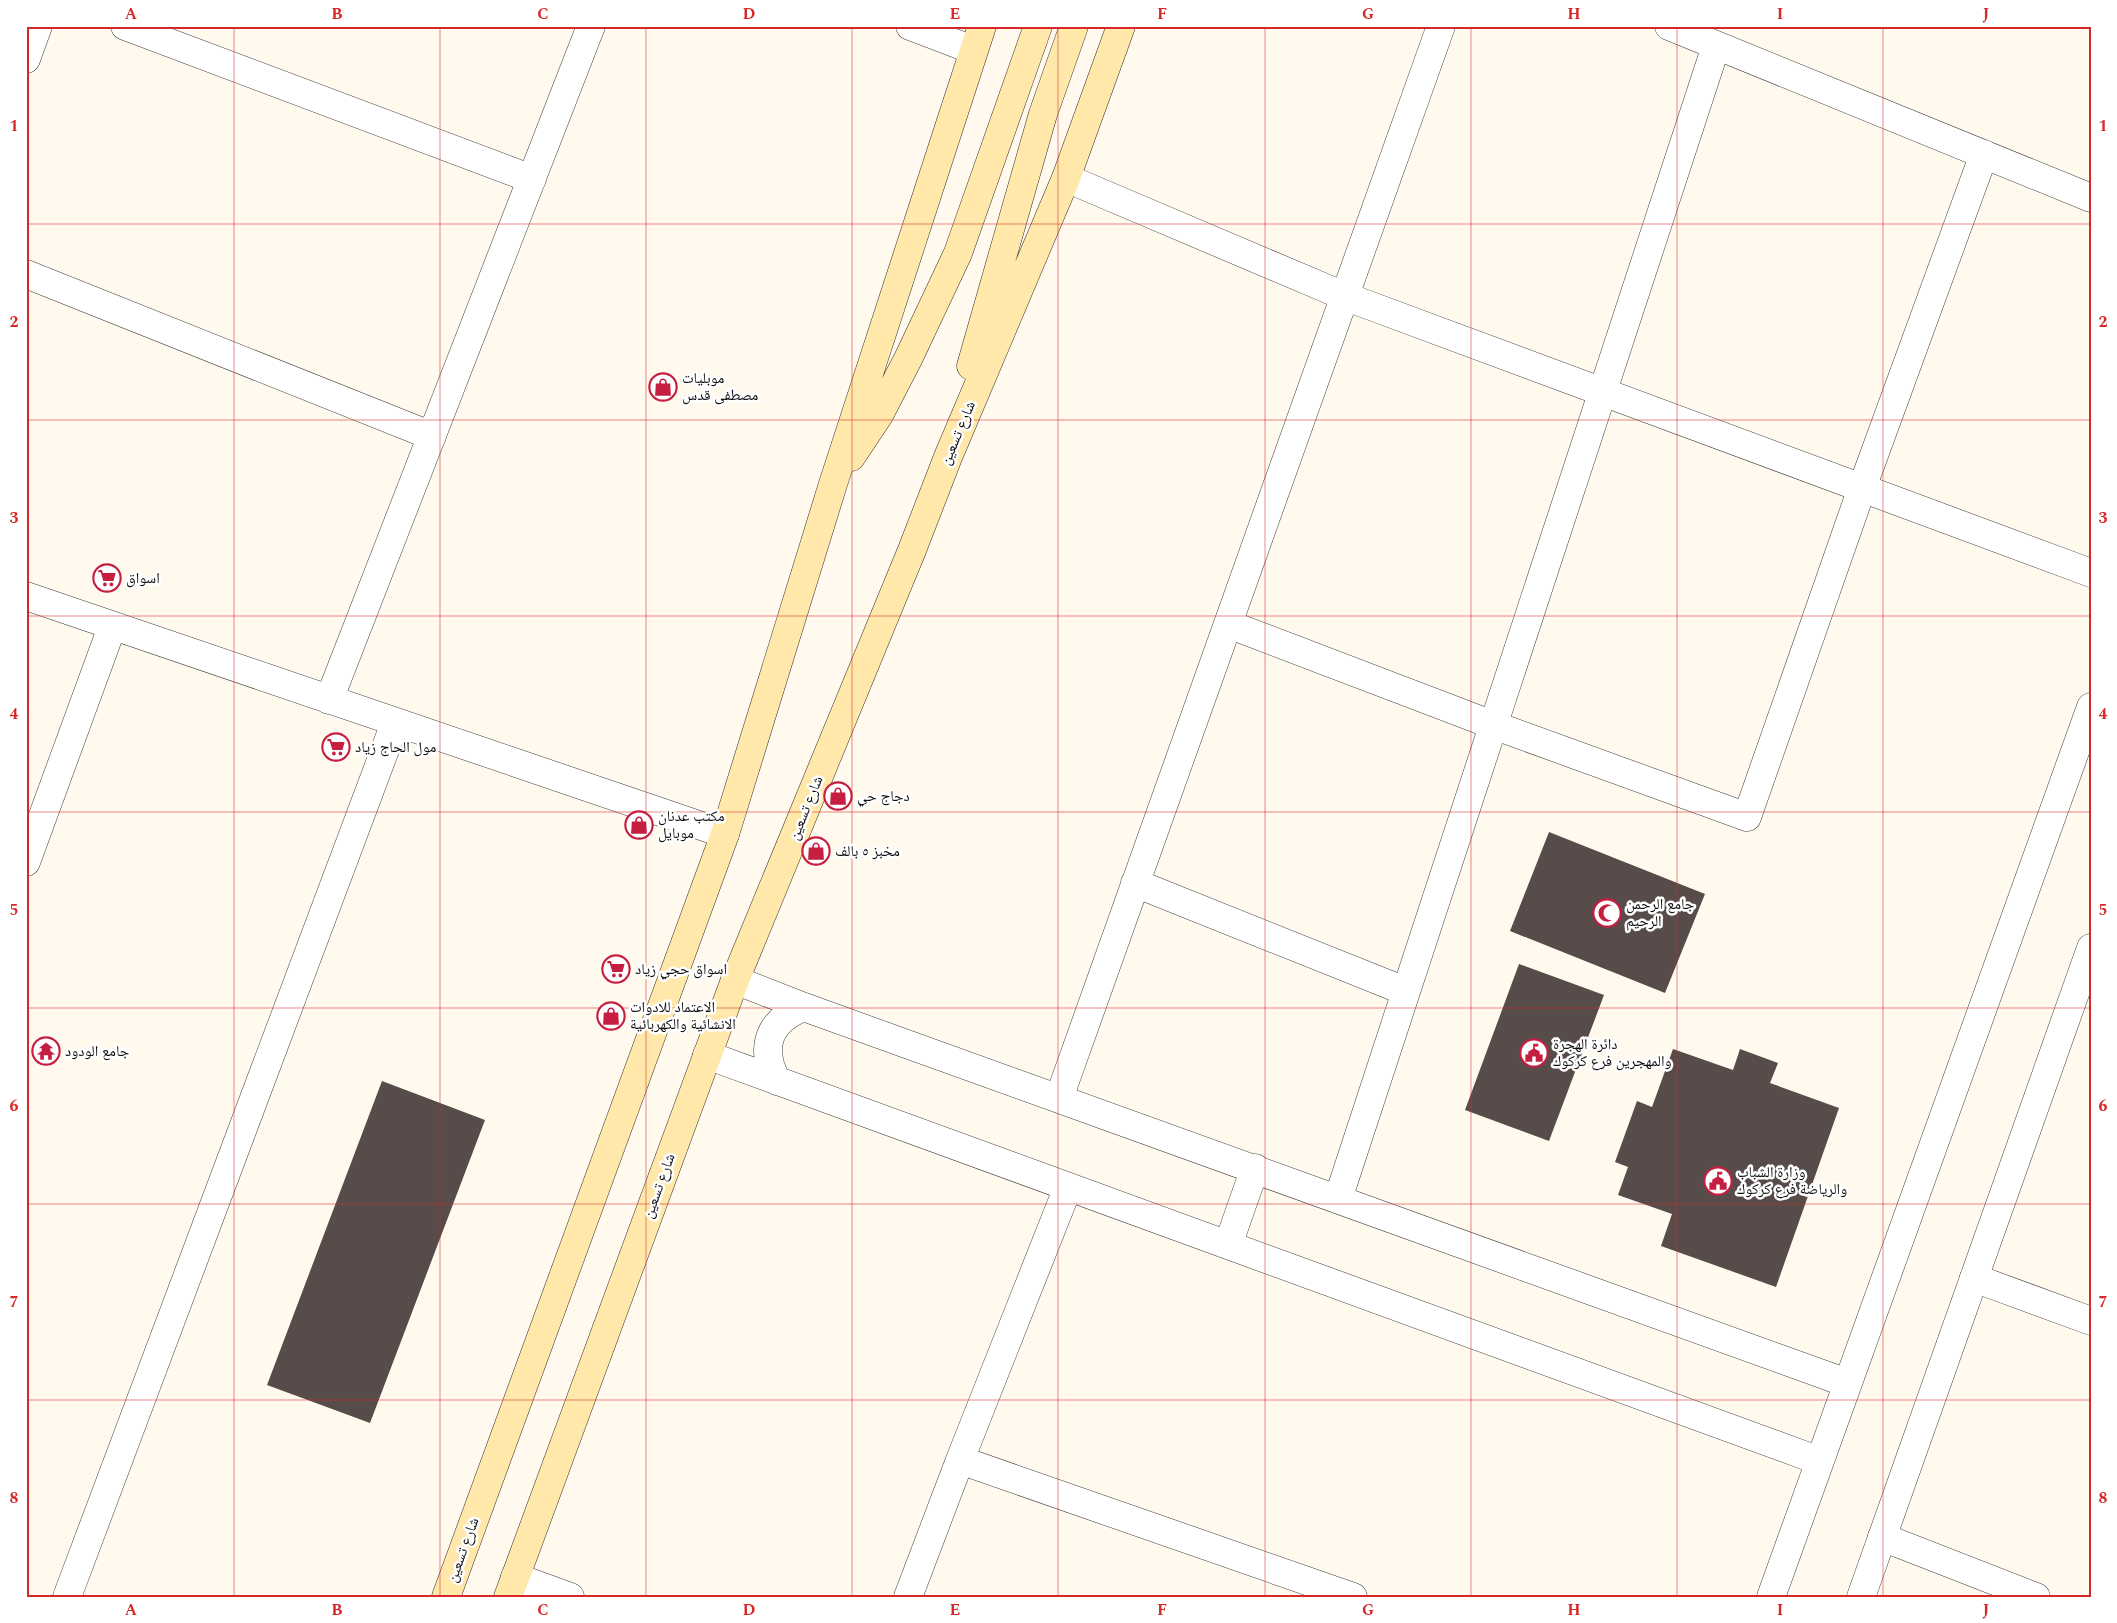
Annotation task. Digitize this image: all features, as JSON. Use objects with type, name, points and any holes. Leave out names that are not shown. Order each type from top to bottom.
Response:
[{"type":"main road","points":[[833,484],[879,415],[909,357],[958,253],[1038,26]]},
{"type":"main road","points":[[948,457],[984,319],[1043,114],[1074,26]]},
{"type":"main road","name":"شارع تسعين","points":[[511,1587],[735,980],[912,550],[948,457],[1066,178],[1121,26]]},
{"type":"main road","name":"شارع تسعين","points":[[446,1597],[724,834],[833,484],[977,38]]},
{"type":"street","points":[[26,59],[38,26]]},
{"type":"street","points":[[125,26],[532,179]]},
{"type":"street","points":[[328,700],[591,26]]},
{"type":"street","points":[[910,26],[977,38]]},
{"type":"street","points":[[1059,1098],[1441,26]]},
{"type":"street","points":[[1669,26],[2091,198]]},
{"type":"street","points":[[1338,1199],[1716,46]]},
{"type":"street","points":[[1228,624],[1747,817],[1862,488],[1984,154]]},
{"type":"street","points":[[1066,178],[1344,296],[2091,573]]},
{"type":"street","points":[[26,274],[432,436]]},
{"type":"street","points":[[26,596],[112,627],[724,834]]},
{"type":"street","points":[[26,862],[112,627]]},
{"type":"street","points":[[1771,1597],[2091,707]]},
{"type":"street","points":[[67,1597],[395,723]]},
{"type":"street","points":[[1135,883],[1405,991]]},
{"type":"street","points":[[1861,1597],[2091,948]]},
{"type":"street","points":[[735,980],[804,1007],[1256,1168],[1847,1384]]},
{"type":"street","points":[[777,1082],[770,1068],[767,1052],[770,1037],[777,1023],[789,1013],[804,1007]]},
{"type":"street","points":[[707,1056],[1820,1461]]},
{"type":"street","points":[[1228,1245],[1256,1168]]},
{"type":"street","points":[[908,1597],[1068,1187]]},
{"type":"street","points":[[1974,1278],[2091,1321]]},
{"type":"street","points":[[960,1460],[1353,1597]]},
{"type":"street","points":[[1882,1537],[2036,1597]]},
{"type":"street","points":[[511,1587],[570,1597]]},
{"type":"building","name":"جامع الرحمن الرحيم","points":[[1549,832],[1705,894],[1665,993],[1510,931]]},
{"type":"building","name":"دائرة الهجرة والمهجرين فرع كركوك","points":[[1519,964],[1604,995],[1549,1141],[1465,1110]]},
{"type":"building","name":"وزارة الشباب والرياضة فرع كركوك","points":[[1673,1049],[1733,1070],[1740,1049],[1778,1063],[1770,1083],[1839,1108],[1776,1287],[1661,1246],[1672,1214],[1618,1195],[1628,1167],[1615,1162],[1637,1101],[1652,1107]]},
{"type":"building","points":[[382,1081],[485,1120],[370,1423],[267,1385]]},
{"type":"place","name":"موبليات مصطفى قدس","points":[[663,387]]},
{"type":"place","name":"اسواق","points":[[107,578]]},
{"type":"place","name":"مول الحاج زياد","points":[[336,747]]},
{"type":"place","name":"دجاج حي","points":[[838,796]]},
{"type":"place","name":"مكتب عدنان موبايل","points":[[639,825]]},
{"type":"place","name":"مخبز ٥ بالف","points":[[816,851]]},
{"type":"place","name":"جامع الرحمن الرحيم","points":[[1607,913]]},
{"type":"place","name":"اسواق حجي زياد","points":[[616,969]]},
{"type":"place","name":"الاعتماد للادوات الانشائية والكهربائية","points":[[611,1016]]},
{"type":"place","name":"جامع الودود","points":[[46,1051]]},
{"type":"place","name":"دائرة الهجرة والمهجرين فرع كركوك","points":[[1534,1053]]},
{"type":"place","name":"وزارة الشباب والرياضة فرع كركوك","points":[[1718,1181]]}]
